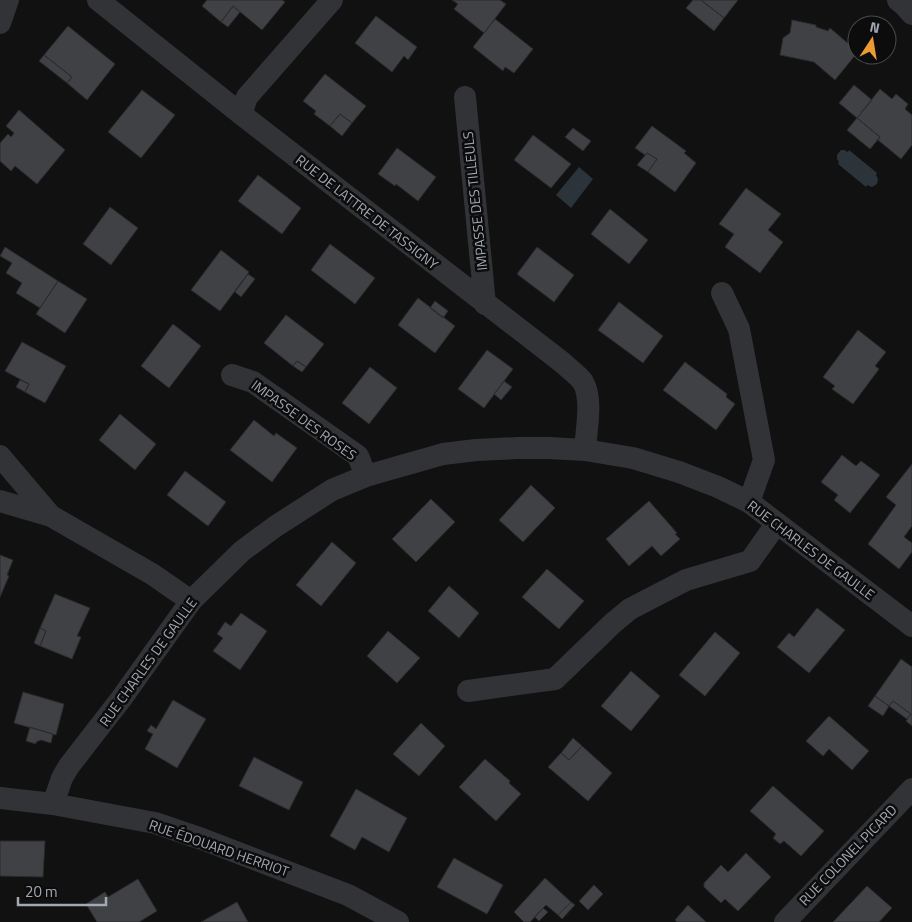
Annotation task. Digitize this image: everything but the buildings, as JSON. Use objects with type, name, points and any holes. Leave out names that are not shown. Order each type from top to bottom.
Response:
[{"type":"street","points":[[0,23],[8,0]]},
{"type":"street","name":"RUE DE LATTRE DE TASSIGNY","points":[[98,0],[241,114],[562,363],[582,382],[587,394],[584,450]]},
{"type":"street","points":[[241,114],[247,97],[332,0]]},
{"type":"street","points":[[898,0],[912,14]]},
{"type":"street","name":"IMPASSE DES TILLEULS","points":[[465,97],[485,304]]},
{"type":"street","points":[[722,293],[739,330],[764,460],[749,502]]},
{"type":"street","name":"IMPASSE DES ROSES","points":[[232,375],[253,382],[358,456],[366,476]]},
{"type":"street","name":"RUE CHARLES DE GAULLE","points":[[53,804],[68,766],[121,699],[191,601],[242,551],[276,526],[332,490],[366,476],[443,454],[476,450],[541,448],[584,450],[633,458],[679,472],[718,487],[749,502],[912,626]]},
{"type":"street","points":[[0,456],[51,516]]},
{"type":"street","points":[[0,502],[51,516],[152,574],[191,601]]},
{"type":"street","points":[[468,691],[555,679],[630,609],[686,580],[750,561],[777,523]]},
{"type":"street","name":"RUE COLONEL PICARD","points":[[785,922],[912,789]]},
{"type":"street","name":"RUE ÉDOUARD HERRIOT","points":[[0,798],[53,804],[155,824],[202,839],[348,895],[398,922]]},
{"type":"shaded area","points":[[841,150],[848,152],[849,150],[877,173],[877,184],[872,187],[867,185],[866,187],[838,164],[837,155]]},
{"type":"shaded area","points":[[579,167],[593,179],[571,208],[556,195]]}]
